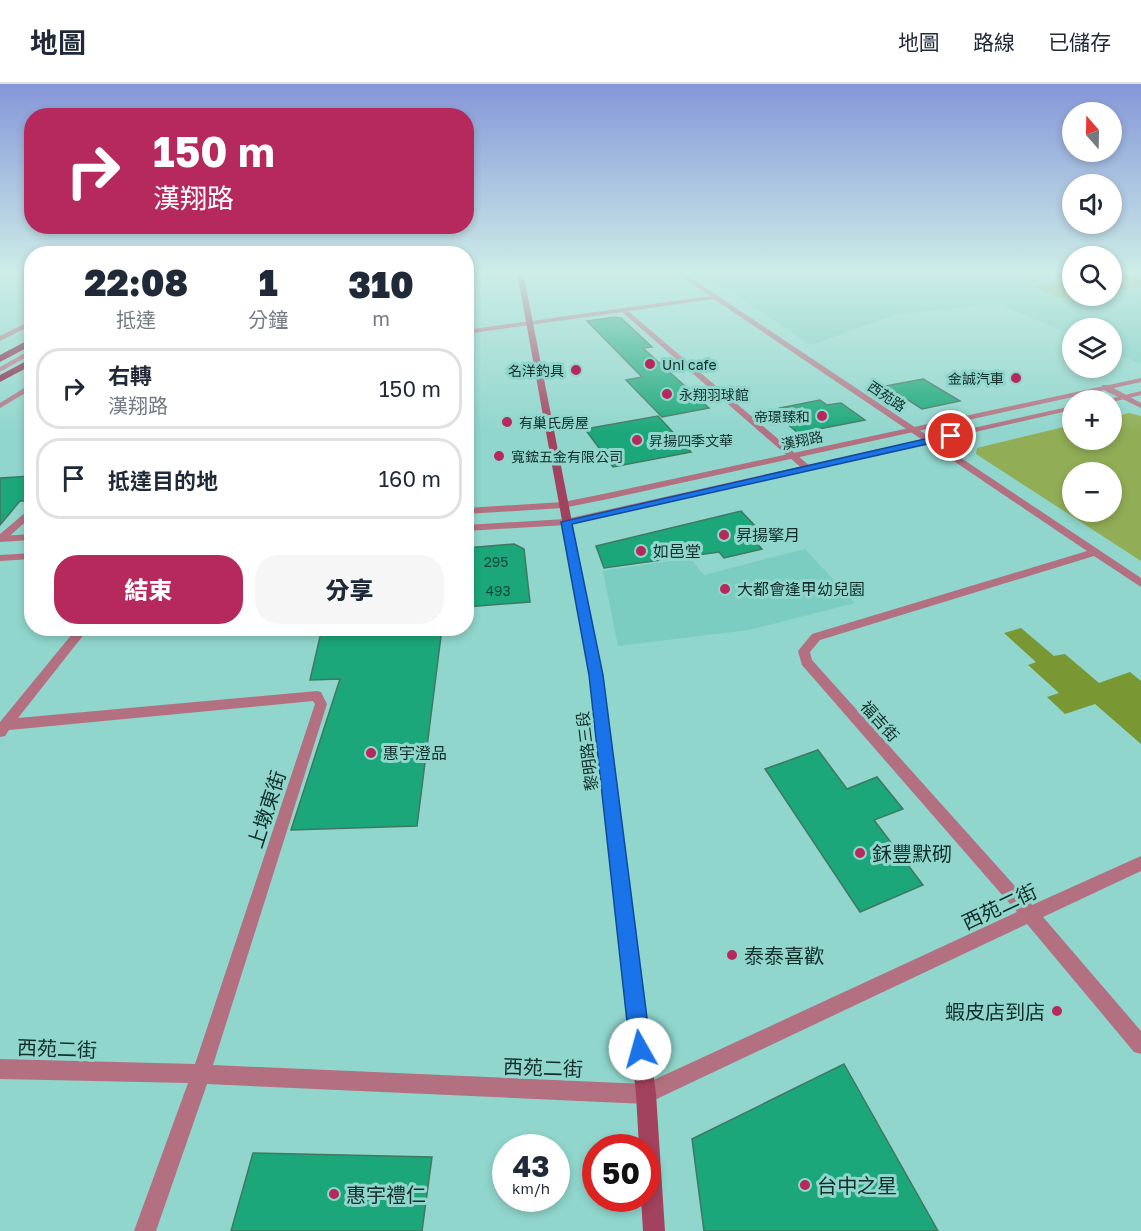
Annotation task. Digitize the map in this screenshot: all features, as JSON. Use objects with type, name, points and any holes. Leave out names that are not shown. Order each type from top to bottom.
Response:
[{"type":"highway","points":[[0,358],[24,345]]},
{"type":"highway","points":[[0,379],[24,366]]},
{"type":"main road","name":"黎明路三段","points":[[529,326],[596,675],[646,1094],[654,1231]]},
{"type":"street","points":[[0,339],[24,326]]},
{"type":"street","points":[[474,331],[511,326]]},
{"type":"street","points":[[641,326],[808,469]]},
{"type":"street","name":"西苑路","points":[[758,326],[1141,583]]},
{"type":"street","points":[[0,364],[24,350]]},
{"type":"street","points":[[0,369],[24,356]]},
{"type":"street","name":"漢翔路","points":[[474,511],[563,505],[1141,380]]},
{"type":"street","points":[[1105,387],[1141,406]]},
{"type":"street","points":[[0,406],[24,390]]},
{"type":"street","points":[[1124,397],[1141,393]]},
{"type":"street","name":"漢翔路","points":[[474,528],[566,522],[1062,410]]},
{"type":"street","points":[[0,539],[24,517]]},
{"type":"street","points":[[0,539],[24,538]]},
{"type":"street","name":"福吉街","points":[[1096,552],[816,637],[804,651],[806,662],[1032,916],[1141,1045]]},
{"type":"street","points":[[0,558],[24,556]]},
{"type":"street","points":[[3,728],[78,636]]},
{"type":"street","name":"上墩東街","points":[[3,728],[316,696],[321,704],[201,1074],[145,1231]]},
{"type":"street","name":"西苑二街","points":[[0,1069],[201,1074],[646,1094],[1032,916],[1141,863]]},
{"type":"shaded area","points":[[781,326],[866,326],[811,345]]},
{"type":"shaded area","points":[[1050,326],[1062,326],[1062,331]]},
{"type":"shaded area","points":[[1122,326],[1141,326],[1141,364],[1122,356]]},
{"type":"shaded area","name":"大都會逢甲幼兒園","points":[[805,549],[855,603],[749,630],[618,646],[603,571],[690,558],[704,575]]},
{"type":"green space","points":[[1129,413],[1141,416],[1141,561],[1081,522],[1122,522],[1122,462],[1062,462],[1062,510],[976,454],[977,448],[1062,427],[1062,450],[1122,450],[1122,415]]},
{"type":"green space","points":[[1021,628],[1054,656],[1065,654],[1099,683],[1130,672],[1141,681],[1141,744],[1095,704],[1065,714],[1047,697],[1059,693],[1028,665],[1036,662],[1004,633]]},
{"type":"building","points":[[591,326],[629,326],[652,347],[643,348],[709,408],[662,417],[626,380],[642,377]]},
{"type":"building","points":[[923,379],[960,401],[922,409],[886,386]]},
{"type":"building","name":"帝璟臻和","points":[[820,400],[827,405],[841,403],[865,420],[798,433],[779,417],[788,415],[780,408]]},
{"type":"building","name":"昇揚四季文華","points":[[658,416],[691,452],[613,467],[585,429]]},
{"type":"building","points":[[24,476],[24,501],[20,501],[0,525],[0,478]]},
{"type":"building","points":[[741,511],[762,533],[750,536],[762,549],[724,558],[719,552],[604,568],[596,546]]},
{"type":"building","points":[[514,544],[524,549],[530,602],[474,606],[474,547]]},
{"type":"building","name":"惠宇澄品","points":[[320,636],[441,636],[417,826],[291,830],[340,679],[310,680]]},
{"type":"building","name":"鉌豐默砌","points":[[818,750],[847,789],[877,777],[903,809],[874,820],[923,885],[860,912],[765,769]]},
{"type":"building","name":"台中之星","points":[[844,1064],[938,1231],[704,1231],[692,1139]]},
{"type":"building","name":"惠宇禮仁","points":[[253,1153],[432,1157],[422,1231],[231,1231]]},
{"type":"place","name":"Uni cafe","points":[[650,364]]},
{"type":"place","name":"名洋釣具","points":[[576,370]]},
{"type":"place","name":"金誠汽車","points":[[1016,378]]},
{"type":"place","name":"永翔羽球館","points":[[667,394]]},
{"type":"place","name":"帝璟臻和","points":[[822,416]]},
{"type":"place","name":"有巢氏房屋","points":[[507,422]]},
{"type":"place","name":"昇揚四季文華","points":[[637,440]]},
{"type":"place","name":"寬鋐五金有限公司","points":[[499,456]]},
{"type":"place","name":"昇揚擎月","points":[[724,535]]},
{"type":"place","name":"如邑堂","points":[[641,551]]},
{"type":"place","name":"大都會逢甲幼兒園","points":[[725,589]]},
{"type":"place","name":"惠宇澄品","points":[[371,753]]},
{"type":"place","name":"鉌豐默砌","points":[[860,853]]},
{"type":"place","name":"泰泰喜歡","points":[[732,955]]},
{"type":"place","name":"蝦皮店到店","points":[[1057,1011]]},
{"type":"place","name":"台中之星","points":[[805,1185]]},
{"type":"place","name":"惠宇禮仁","points":[[334,1194]]},
{"type":"route","points":[[640,1049],[596,675],[572,542],[566,522],[951,436]]}]
